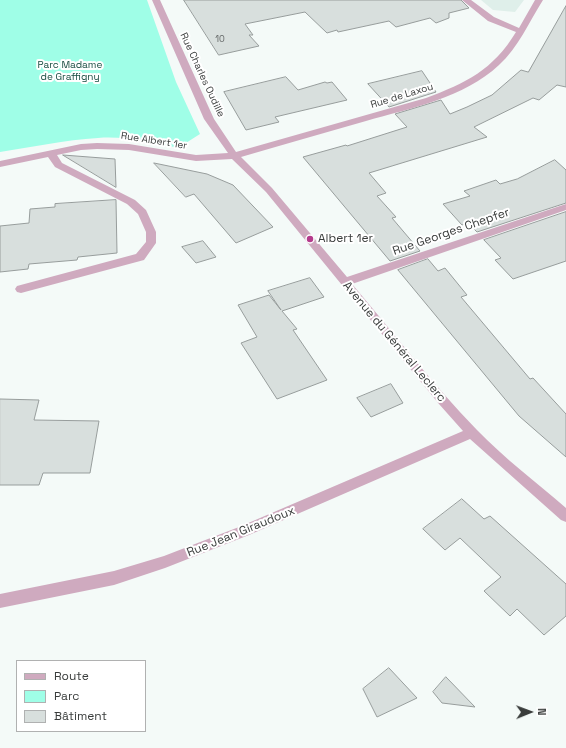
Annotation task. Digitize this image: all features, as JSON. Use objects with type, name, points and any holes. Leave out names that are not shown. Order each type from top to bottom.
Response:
[{"type":"street","name":"Rue Charles Oudille","points":[[156,0],[209,119],[234,156]]},
{"type":"street","points":[[466,0],[488,19],[520,31]]},
{"type":"street","name":"Rue de Laxou","points":[[234,156],[446,94],[473,80],[502,58],[539,0]]},
{"type":"street","name":"Rue Albert 1er","points":[[0,164],[81,147],[129,147],[196,158],[234,156]]},
{"type":"street","points":[[21,289],[140,257],[151,243],[151,232],[142,212],[131,202],[58,165],[51,153]]},
{"type":"street","name":"Avenue du Général Leclerc","points":[[234,156],[269,190],[443,401],[472,433],[494,455],[564,510]]},
{"type":"street","name":"Rue Georges Chepfer","points":[[345,282],[566,207]]},
{"type":"street","name":"Rue Jean Giraudoux","points":[[0,602],[114,578],[165,562],[244,531],[472,433]]},
{"type":"shaded area","points":[[481,0],[524,0],[515,12],[493,10]]},
{"type":"green space","name":"Parc Madame de Graffigny","points":[[0,0],[147,0],[176,82],[200,134],[178,148],[138,140],[98,138],[73,140],[0,152]]},
{"type":"building","points":[[184,0],[461,0],[469,8],[449,13],[449,18],[436,23],[430,18],[396,27],[389,21],[327,33],[305,12],[245,24],[253,35],[249,35],[259,46],[219,55]]},
{"type":"building","points":[[566,6],[566,87],[557,85],[539,100],[533,98],[474,127],[487,137],[369,173],[386,193],[377,196],[396,217],[392,218],[420,251],[390,261],[303,157],[346,145],[347,146],[407,127],[395,114],[441,100],[450,114],[492,95],[521,70],[528,72]]},
{"type":"building","points":[[422,71],[436,92],[389,107],[368,84]]},
{"type":"building","points":[[286,77],[298,90],[325,82],[332,82],[347,100],[275,117],[279,122],[246,130],[224,92]]},
{"type":"building","points":[[63,155],[115,159],[116,187]]},
{"type":"building","points":[[555,160],[566,170],[566,203],[477,232],[468,223],[462,225],[443,204],[470,196],[464,191],[496,180],[500,184],[517,179]]},
{"type":"building","points":[[154,163],[207,174],[233,185],[273,227],[236,243],[194,194],[186,197]]},
{"type":"building","points":[[116,200],[117,253],[78,257],[77,260],[29,264],[28,269],[0,272],[0,226],[29,223],[30,209],[55,207],[55,204]]},
{"type":"building","points":[[566,212],[566,261],[513,279],[495,260],[501,258],[484,240]]},
{"type":"building","points":[[203,241],[216,257],[196,263],[182,247]]},
{"type":"building","points":[[428,259],[438,271],[445,268],[467,295],[461,297],[530,379],[533,378],[566,414],[566,457],[519,416],[398,270]]},
{"type":"building","points":[[310,278],[324,297],[282,311],[297,329],[293,330],[327,380],[277,399],[241,343],[257,337],[238,305],[269,295],[281,310],[268,291]]},
{"type":"building","points":[[391,384],[403,403],[371,417],[357,398]]},
{"type":"building","points":[[0,399],[39,400],[34,420],[99,421],[90,473],[43,473],[39,485],[0,485]]},
{"type":"building","points":[[462,499],[484,519],[490,516],[566,584],[566,616],[544,635],[517,609],[510,616],[484,591],[501,577],[460,538],[445,550],[423,529]]},
{"type":"building","points":[[389,668],[417,698],[377,717],[363,689]]},
{"type":"building","points":[[446,677],[475,707],[442,703],[433,692]]},
{"type":"place","name":"Albert 1er","points":[[310,239]]}]
